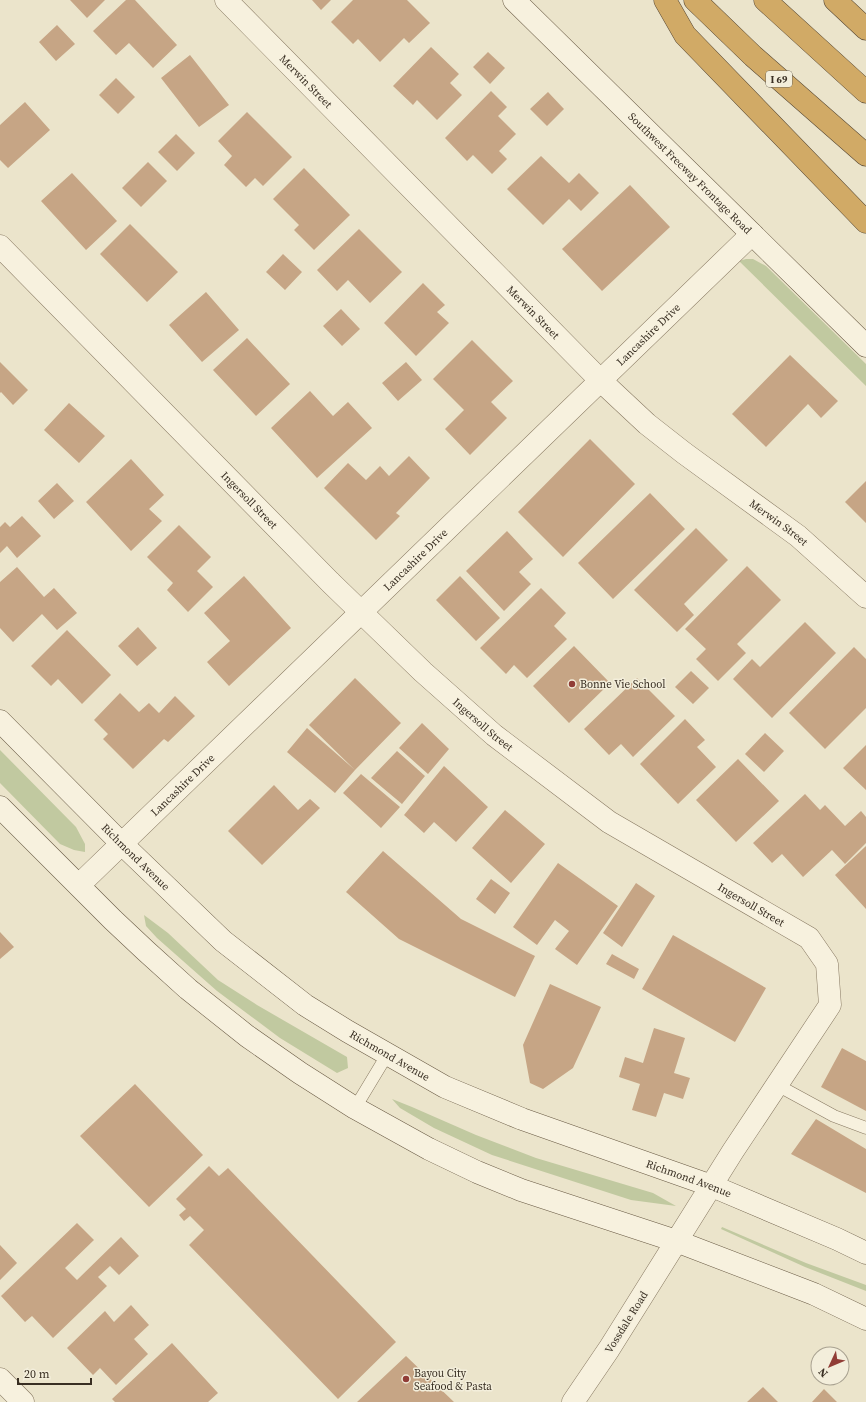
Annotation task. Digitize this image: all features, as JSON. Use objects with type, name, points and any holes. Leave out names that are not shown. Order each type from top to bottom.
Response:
[{"type":"highway","points":[[665,0],[686,35],[866,222]]},
{"type":"highway","name":"I 69","points":[[695,0],[753,56],[866,155]]},
{"type":"highway","points":[[765,0],[866,92]]},
{"type":"highway","points":[[835,0],[866,29]]},
{"type":"street","name":"Merwin Street","points":[[226,0],[601,381],[647,424],[684,453],[798,536],[866,597]]},
{"type":"street","name":"Southwest Freeway Frontage Road","points":[[514,0],[866,346]]},
{"type":"street","name":"Lancashire Drive","points":[[79,886],[752,234]]},
{"type":"street","name":"Ingersoll Street","points":[[0,246],[361,613],[423,672],[494,735],[609,822],[809,938],[827,964],[830,1005],[727,1160],[712,1186]]},
{"type":"street","name":"Richmond Avenue","points":[[0,721],[122,844],[223,941],[305,1005],[445,1087],[522,1119],[712,1186],[830,1236],[866,1254]]},
{"type":"street","points":[[0,807],[146,951],[194,994],[247,1036],[300,1073],[355,1108],[429,1150],[477,1172],[521,1190],[676,1241],[814,1294],[866,1319]]},
{"type":"street","name":"Vossdale Road","points":[[573,1402],[609,1349],[712,1186]]},
{"type":"street","points":[[0,1379],[23,1402]]},
{"type":"lane","points":[[355,1108],[387,1054]]},
{"type":"lane","points":[[777,1085],[834,1116],[866,1128]]},
{"type":"green space","points":[[753,259],[766,266],[866,364],[866,386],[739,261]]},
{"type":"green space","points":[[0,750],[76,827],[85,844],[85,852],[74,850],[60,844],[0,783]]},
{"type":"green space","points":[[144,915],[168,933],[218,980],[257,1005],[347,1057],[348,1068],[337,1073],[280,1038],[217,991],[157,938],[146,926]]},
{"type":"green space","points":[[392,1099],[476,1135],[536,1158],[653,1193],[676,1206],[631,1200],[492,1155],[434,1128],[400,1108]]},
{"type":"green space","points":[[722,1227],[806,1263],[866,1285],[866,1291],[805,1267],[721,1229]]},
{"type":"building","points":[[70,0],[105,0],[87,18]]},
{"type":"building","points":[[126,0],[135,0],[177,45],[153,68],[129,43],[116,55],[93,31]]},
{"type":"building","points":[[312,0],[331,0],[321,10]]},
{"type":"building","points":[[353,0],[407,0],[430,23],[409,43],[404,38],[380,62],[358,39],[353,44],[331,22]]},
{"type":"building","points":[[57,25],[75,44],[56,61],[39,42]]},
{"type":"building","points":[[431,47],[459,74],[450,83],[462,95],[437,120],[417,100],[413,105],[393,86]]},
{"type":"building","points":[[488,52],[505,68],[490,84],[473,67]]},
{"type":"building","points":[[190,55],[229,105],[199,127],[161,78]]},
{"type":"building","points":[[116,78],[135,97],[118,114],[99,95]]},
{"type":"building","points":[[491,91],[507,107],[498,116],[516,134],[499,151],[507,159],[492,174],[473,155],[467,161],[445,138]]},
{"type":"building","points":[[548,92],[564,109],[547,126],[530,109]]},
{"type":"building","points":[[25,102],[50,130],[8,168],[0,160],[0,125]]},
{"type":"building","points":[[247,112],[292,157],[263,186],[255,178],[246,187],[224,165],[232,156],[218,141]]},
{"type":"building","points":[[176,134],[195,153],[177,171],[158,152]]},
{"type":"building","points":[[541,156],[569,183],[579,173],[599,193],[581,211],[569,199],[543,225],[507,189]]},
{"type":"building","points":[[148,162],[167,181],[141,207],[122,188]]},
{"type":"building","points":[[304,168],[350,215],[314,250],[294,230],[299,225],[273,199]]},
{"type":"building","points":[[72,173],[117,221],[86,250],[41,201]]},
{"type":"building","points":[[630,185],[670,227],[602,291],[562,249]]},
{"type":"building","points":[[130,224],[178,272],[147,302],[100,254]]},
{"type":"building","points":[[359,229],[402,272],[370,303],[348,280],[337,291],[317,270]]},
{"type":"building","points":[[283,254],[302,272],[285,290],[266,272]]},
{"type":"building","points":[[423,283],[445,305],[437,312],[449,323],[416,356],[384,323]]},
{"type":"building","points":[[206,292],[239,330],[202,362],[169,325]]},
{"type":"building","points":[[341,309],[360,329],[342,346],[323,326]]},
{"type":"building","points":[[247,338],[290,384],[256,416],[213,370]]},
{"type":"building","points":[[472,340],[513,381],[491,402],[507,418],[470,455],[445,429],[464,410],[433,379]]},
{"type":"building","points":[[790,355],[838,401],[821,418],[808,404],[766,447],[732,414]]},
{"type":"building","points":[[0,362],[28,390],[13,405],[1,392],[0,393]]},
{"type":"building","points":[[406,362],[422,380],[398,401],[382,383]]},
{"type":"building","points":[[310,391],[333,416],[348,402],[372,428],[317,478],[271,428]]},
{"type":"building","points":[[69,403],[105,436],[79,463],[44,430]]},
{"type":"building","points":[[590,439],[635,484],[563,557],[518,512]]},
{"type":"building","points":[[409,456],[430,478],[396,513],[400,516],[376,540],[324,488],[348,463],[366,480],[380,466],[389,476]]},
{"type":"building","points":[[131,459],[164,495],[149,509],[162,521],[131,551],[86,502]]},
{"type":"building","points":[[866,481],[866,523],[845,502]]},
{"type":"building","points":[[57,483],[74,501],[54,519],[38,501]]},
{"type":"building","points":[[650,493],[685,529],[613,599],[578,563]]},
{"type":"building","points":[[22,516],[41,536],[17,558],[7,546],[0,553],[0,527],[5,522],[10,527]]},
{"type":"building","points":[[179,525],[211,557],[197,571],[213,587],[188,612],[167,590],[173,583],[147,557]]},
{"type":"building","points":[[696,528],[728,560],[684,604],[694,615],[677,632],[634,590]]},
{"type":"building","points":[[507,531],[533,559],[519,572],[531,584],[504,611],[466,571]]},
{"type":"building","points":[[747,566],[781,600],[737,644],[746,653],[718,681],[696,659],[706,649],[685,629]]},
{"type":"building","points":[[17,567],[44,597],[54,588],[77,613],[57,630],[42,614],[13,642],[0,628],[0,582]]},
{"type":"building","points":[[244,576],[291,628],[229,686],[207,662],[230,641],[204,613]]},
{"type":"building","points":[[460,576],[500,618],[476,641],[436,600]]},
{"type":"building","points":[[541,588],[566,613],[554,626],[567,639],[527,678],[514,665],[506,674],[480,648]]},
{"type":"building","points":[[805,622],[836,653],[772,718],[733,679],[752,659],[760,667]]},
{"type":"building","points":[[138,627],[157,648],[137,666],[118,646]]},
{"type":"building","points":[[67,630],[111,675],[82,704],[58,679],[51,686],[31,666]]},
{"type":"building","name":"Bonne Vie School","points":[[574,646],[610,683],[569,723],[533,686]]},
{"type":"building","points":[[854,647],[866,659],[866,708],[825,749],[789,713]]},
{"type":"building","points":[[691,671],[709,688],[693,704],[675,687]]},
{"type":"building","points":[[355,678],[401,723],[355,770],[309,725]]},
{"type":"building","points":[[637,678],[675,716],[633,757],[621,744],[609,755],[584,729]]},
{"type":"building","points":[[120,693],[139,712],[149,703],[159,713],[175,696],[195,716],[168,742],[164,739],[133,769],[103,739],[108,734],[94,720]]},
{"type":"building","points":[[685,719],[705,740],[697,747],[716,767],[678,804],[640,764]]},
{"type":"building","points":[[422,723],[449,749],[428,774],[399,748]]},
{"type":"building","points":[[307,728],[355,770],[335,793],[287,752]]},
{"type":"building","points":[[765,733],[784,751],[764,772],[745,754]]},
{"type":"building","points":[[866,745],[866,790],[843,768]]},
{"type":"building","points":[[397,751],[425,776],[402,804],[371,778]]},
{"type":"building","points":[[738,759],[779,801],[736,842],[696,800]]},
{"type":"building","points":[[444,766],[488,807],[456,842],[434,822],[424,833],[404,815]]},
{"type":"building","points":[[361,774],[400,807],[381,828],[343,793]]},
{"type":"building","points":[[274,785],[298,810],[310,799],[320,808],[262,865],[228,831]]},
{"type":"building","points":[[805,794],[820,810],[825,805],[845,826],[861,811],[866,817],[866,843],[845,864],[832,850],[803,877],[782,854],[772,863],[753,843]]},
{"type":"building","points":[[505,810],[545,844],[511,883],[472,848]]},
{"type":"building","points":[[866,846],[866,909],[835,875]]},
{"type":"building","points":[[383,851],[461,919],[535,956],[515,997],[399,939],[346,892]]},
{"type":"building","points":[[558,863],[618,906],[577,965],[555,949],[569,931],[555,920],[537,945],[513,927]]},
{"type":"building","points":[[491,879],[510,893],[495,914],[476,899]]},
{"type":"building","points":[[636,883],[655,896],[622,947],[603,933]]},
{"type":"building","points":[[0,932],[14,947],[0,959]]},
{"type":"building","points":[[673,935],[766,988],[735,1042],[642,989]]},
{"type":"building","points":[[612,954],[639,969],[634,979],[606,964]]},
{"type":"building","points":[[550,984],[601,1007],[573,1068],[543,1089],[530,1083],[523,1045]]},
{"type":"building","points":[[654,1028],[685,1038],[674,1073],[690,1078],[683,1099],[664,1093],[656,1117],[632,1110],[640,1084],[619,1077],[625,1057],[643,1063]]},
{"type":"building","points":[[842,1048],[866,1061],[866,1111],[821,1087]]},
{"type":"building","points":[[135,1084],[203,1155],[149,1207],[80,1136]]},
{"type":"building","points":[[816,1119],[866,1149],[866,1193],[791,1154]]},
{"type":"building","points":[[209,1166],[219,1176],[228,1168],[396,1342],[338,1399],[189,1245],[204,1230],[190,1216],[184,1221],[179,1215],[186,1209],[176,1199]]},
{"type":"building","points":[[77,1223],[94,1240],[65,1268],[77,1280],[121,1237],[139,1256],[119,1275],[110,1266],[98,1277],[107,1286],[53,1338],[32,1316],[25,1322],[1,1296]]},
{"type":"building","points":[[0,1245],[17,1263],[0,1280]]},
{"type":"building","points":[[131,1305],[149,1325],[134,1339],[148,1354],[116,1385],[100,1368],[93,1375],[67,1348],[105,1311],[114,1322]]},
{"type":"building","points":[[172,1343],[218,1393],[208,1402],[115,1402],[112,1399]]},
{"type":"building","name":"Bayou City Seafood & Pasta","points":[[406,1356],[454,1402],[357,1402]]},
{"type":"building","points":[[763,1387],[778,1402],[747,1402]]},
{"type":"building","points":[[824,1389],[837,1402],[812,1402]]},
{"type":"place","name":"Bonne Vie School","points":[[572,684]]},
{"type":"place","name":"Bayou City Seafood & Pasta","points":[[406,1379]]}]
